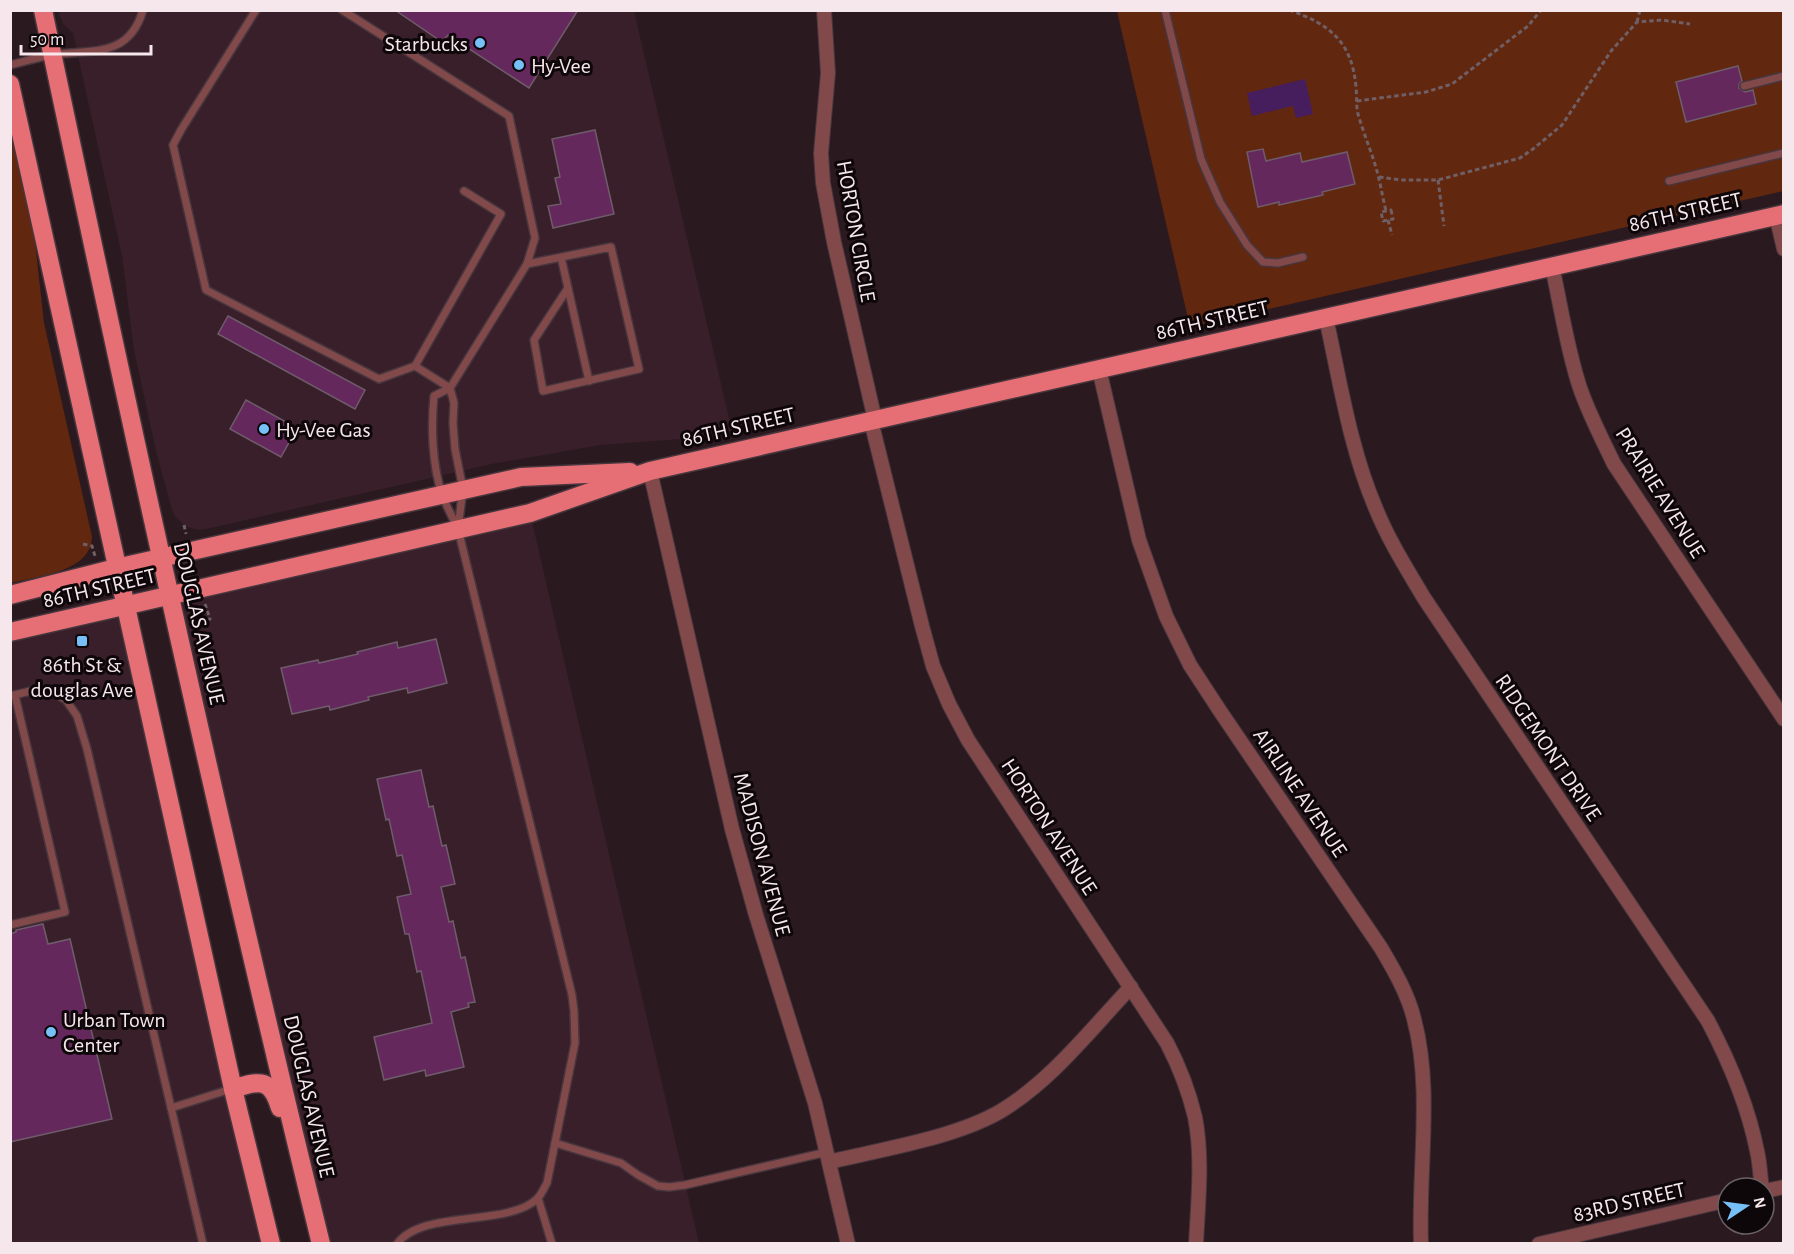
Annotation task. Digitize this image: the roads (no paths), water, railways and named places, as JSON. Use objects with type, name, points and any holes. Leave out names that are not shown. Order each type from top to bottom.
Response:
[{"type":"main road","name":"DOUGLAS AVENUE","points":[[42,10],[168,595],[321,1244]]},
{"type":"main road","points":[[10,84],[233,1089],[271,1244]]},
{"type":"main road","name":"86TH STREET","points":[[10,632],[530,513],[650,471],[1780,215]]},
{"type":"main road","name":"86TH STREET","points":[[10,595],[116,568],[521,477],[650,471]]},
{"type":"main road","points":[[233,1089],[254,1083],[268,1085],[276,1095],[298,1176],[309,1194]]},
{"type":"street","name":"HORTON CIRCLE","points":[[825,10],[828,73],[821,153],[823,183],[873,420]]},
{"type":"street","points":[[1780,215],[1784,249]]},
{"type":"street","name":"PRAIRIE AVENUE","points":[[1552,266],[1580,388],[1595,426],[1610,454],[1784,719]]},
{"type":"street","name":"RIDGEMONT DRIVE","points":[[1326,318],[1359,463],[1376,509],[1397,554],[1444,628],[1708,1021],[1743,1097],[1761,1176]]},
{"type":"street","name":"AIRLINE AVENUE","points":[[1099,369],[1139,540],[1166,616],[1190,665],[1381,948],[1395,971],[1414,1018],[1423,1068],[1421,1244]]},
{"type":"street","name":"HORTON AVENUE","points":[[873,420],[922,626],[933,666],[949,704],[968,740],[1131,987],[1175,1058],[1194,1116],[1198,1142],[1196,1244]]},
{"type":"street","name":"MADISON AVENUE","points":[[650,471],[732,829],[756,915],[815,1103],[848,1244]]},
{"type":"street","points":[[828,1157],[931,1138],[978,1122],[1001,1110],[1043,1080],[1131,987]]},
{"type":"street","name":"83RD STREET","points":[[1539,1244],[1716,1203]]},
{"type":"lane","points":[[10,65],[52,55],[88,53],[112,48],[138,26],[143,10]]},
{"type":"lane","points":[[256,10],[173,145],[206,290],[379,379],[415,366],[501,214],[464,190]]},
{"type":"lane","points":[[342,10],[509,116],[535,238],[527,264],[450,388],[434,396],[433,445],[442,493],[458,529],[573,1003],[574,1043],[547,1183],[538,1198],[521,1209],[411,1230],[397,1244]]},
{"type":"lane","points":[[1165,10],[1201,159],[1220,202],[1247,245],[1263,262],[1278,263],[1303,257]]},
{"type":"lane","points":[[1744,86],[1784,76]]},
{"type":"lane","points":[[1669,181],[1784,153]]},
{"type":"lane","points":[[527,264],[610,247],[639,369],[543,391],[534,340],[568,288]]},
{"type":"lane","points":[[561,257],[589,381]]},
{"type":"lane","points":[[415,366],[450,388],[454,403],[455,449],[463,489],[458,529]]},
{"type":"lane","points":[[10,925],[65,912],[13,695],[39,689],[54,693],[66,700],[77,716],[87,749],[203,1244]]},
{"type":"lane","points":[[171,1108],[233,1089]]},
{"type":"lane","points":[[555,1143],[621,1163],[658,1186],[669,1187],[828,1157]]},
{"type":"lane","points":[[538,1198],[552,1244]]},
{"type":"place","name":"Starbucks","points":[[480,43]]},
{"type":"place","name":"Hy-Vee","points":[[519,65]]},
{"type":"place","name":"Hy-Vee Gas","points":[[264,429]]},
{"type":"place","name":"86th St & douglas Ave","points":[[82,641]]},
{"type":"place","name":"Urban Town Center","points":[[51,1032]]}]
